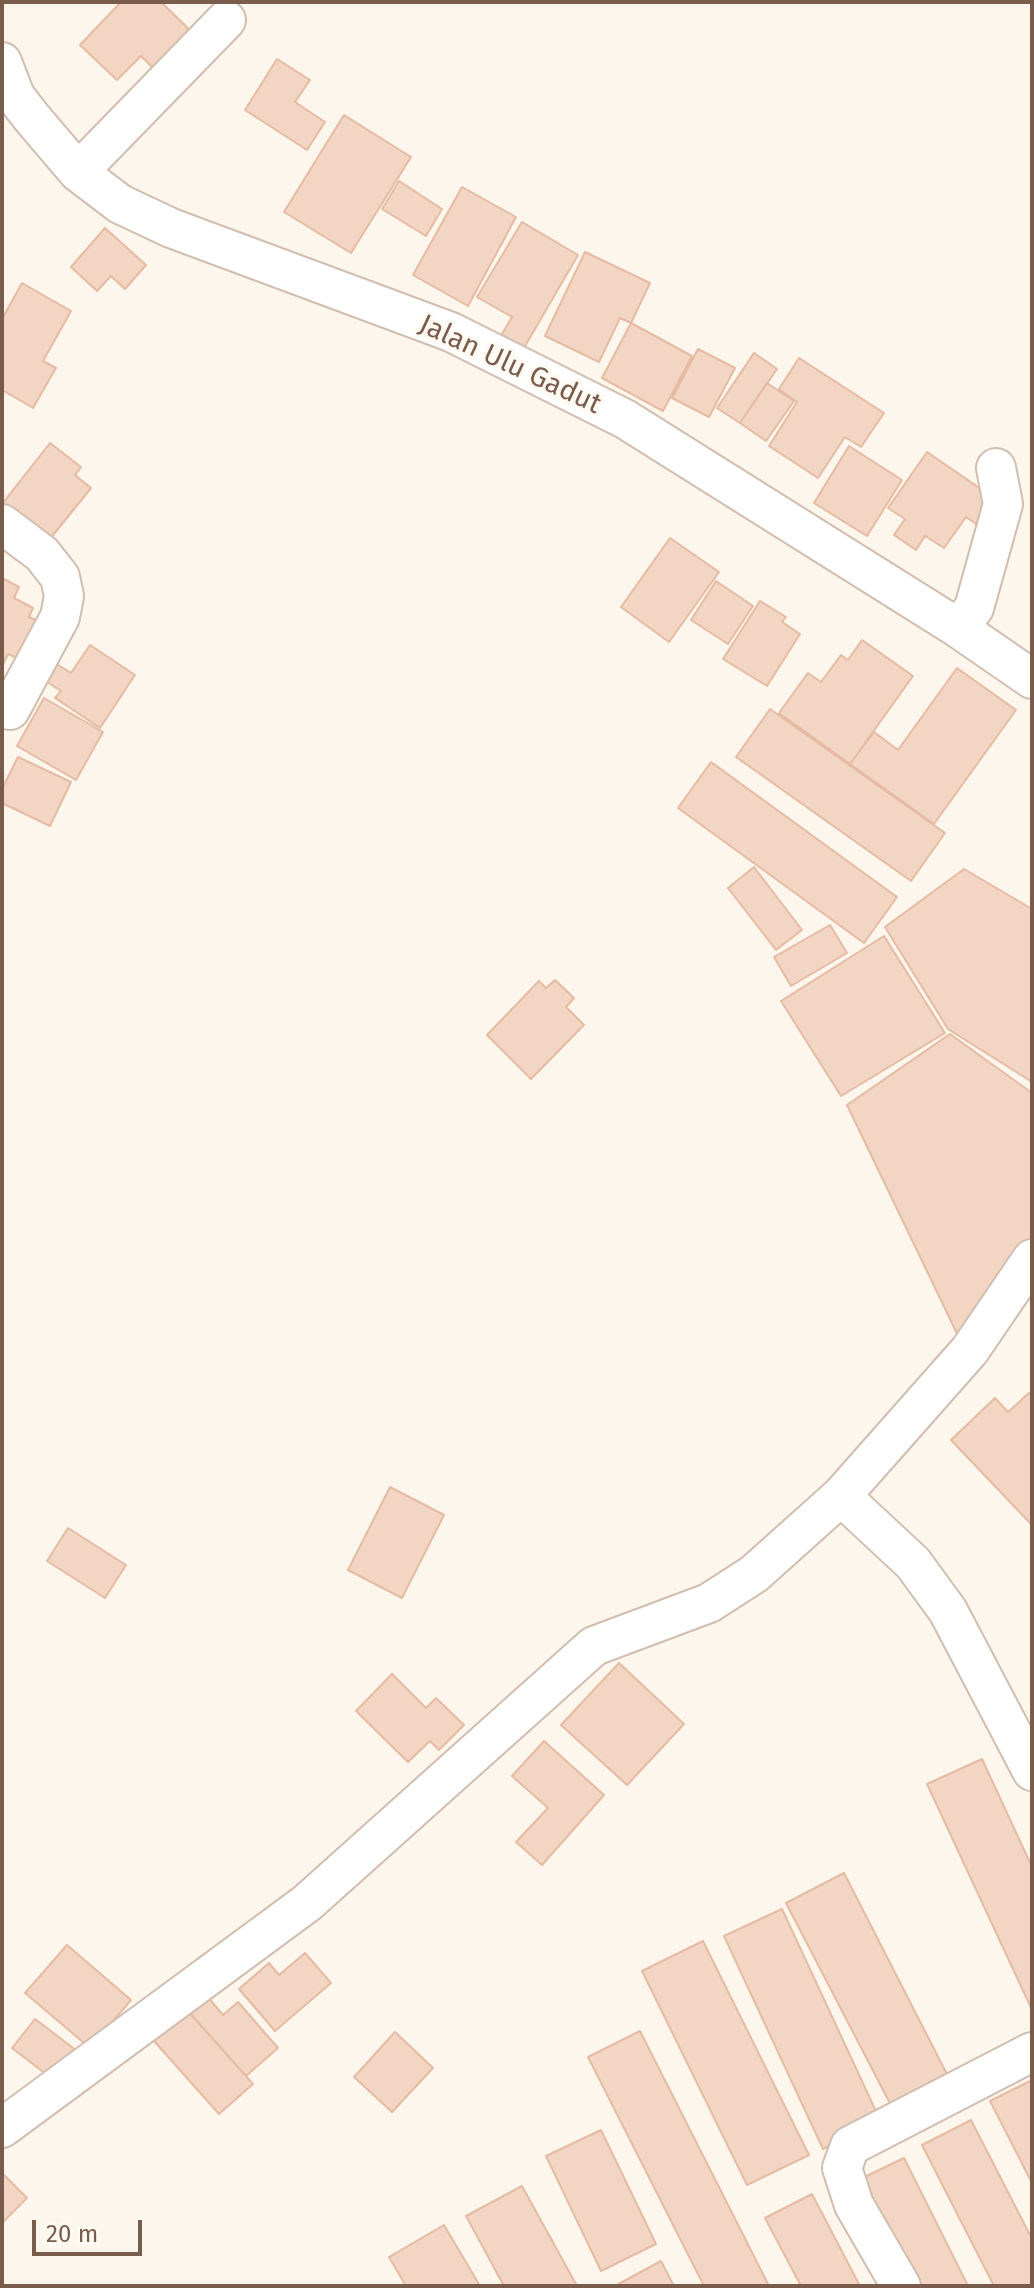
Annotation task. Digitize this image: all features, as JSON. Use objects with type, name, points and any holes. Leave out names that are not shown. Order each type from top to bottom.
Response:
[{"type":"street","points":[[78,172],[226,20]]},
{"type":"street","name":"Jalan Ulu Gadut","points":[[6,89],[78,172],[120,204],[171,228],[451,332],[625,419],[958,628],[1032,679]]},
{"type":"street","points":[[958,628],[974,608],[1003,504],[996,468]]},
{"type":"street","points":[[2,524],[42,554],[60,577],[64,596],[60,617],[10,710]]},
{"type":"street","points":[[2,2128],[307,1903],[594,1646],[709,1603],[754,1574],[841,1496],[970,1350],[1032,1259]]},
{"type":"street","points":[[841,1496],[913,1563],[948,1611],[1032,1771]]},
{"type":"street","points":[[901,2286],[854,2205],[842,2168],[850,2146],[1032,2052]]},
{"type":"building","points":[[121,2],[161,2],[198,38],[162,77],[141,56],[117,80],[80,45]]},
{"type":"building","points":[[277,59],[310,80],[295,102],[325,122],[307,150],[245,110]]},
{"type":"building","points":[[344,115],[411,157],[351,253],[284,212]]},
{"type":"building","points":[[399,181],[442,209],[426,236],[382,209]]},
{"type":"building","points":[[462,187],[516,217],[468,306],[413,275]]},
{"type":"building","points":[[522,222],[578,255],[521,353],[499,339],[512,317],[477,297]]},
{"type":"building","points":[[105,228],[146,265],[125,289],[111,276],[97,291],[71,267]]},
{"type":"building","points":[[585,252],[650,283],[631,323],[620,318],[599,362],[545,336]]},
{"type":"building","points":[[22,283],[71,311],[43,361],[56,368],[33,408],[2,390],[2,319]]},
{"type":"building","points":[[631,323],[692,356],[663,411],[602,378]]},
{"type":"building","points":[[698,349],[735,368],[709,417],[672,398]]},
{"type":"building","points":[[754,353],[777,369],[740,423],[717,408]]},
{"type":"building","points":[[799,358],[884,413],[861,447],[845,437],[818,478],[769,446],[797,402],[779,389]]},
{"type":"building","points":[[767,383],[794,401],[766,441],[740,423]]},
{"type":"building","points":[[50,443],[81,467],[75,475],[91,488],[41,550],[2,518],[2,504]]},
{"type":"building","points":[[849,446],[902,480],[867,536],[814,503]]},
{"type":"building","points":[[927,452],[997,500],[979,526],[966,517],[944,548],[925,536],[916,550],[894,535],[905,519],[888,508]]},
{"type":"building","points":[[670,538],[719,572],[669,642],[621,607]]},
{"type":"building","points":[[2,578],[19,587],[14,598],[33,608],[29,617],[38,621],[19,659],[8,654],[2,667]]},
{"type":"building","points":[[716,581],[753,606],[728,644],[691,620]]},
{"type":"building","points":[[760,601],[786,617],[782,622],[800,634],[767,686],[723,659]]},
{"type":"building","points":[[862,640],[913,676],[850,764],[779,713],[808,673],[821,682],[841,655],[848,660]]},
{"type":"building","points":[[90,645],[135,675],[100,728],[55,698],[61,691],[44,680],[55,663],[71,673]]},
{"type":"building","points":[[957,668],[1016,710],[934,824],[850,764],[874,732],[898,750]]},
{"type":"building","points":[[44,698],[103,732],[76,780],[17,746]]},
{"type":"building","points":[[770,709],[945,833],[911,881],[736,757]]},
{"type":"building","points":[[18,757],[71,782],[50,826],[2,803],[2,789]]},
{"type":"building","points":[[711,762],[897,897],[864,943],[678,808]]},
{"type":"building","points":[[754,867],[802,930],[776,950],[728,888]]},
{"type":"building","points":[[964,869],[1032,909],[1032,1082],[948,1029],[885,927]]},
{"type":"building","points":[[830,925],[847,953],[791,986],[774,957]]},
{"type":"building","points":[[884,936],[945,1033],[841,1096],[781,1001]]},
{"type":"building","points":[[555,980],[574,998],[566,1007],[584,1025],[531,1079],[487,1035],[539,981],[546,988]]},
{"type":"building","points":[[950,1034],[1032,1093],[1032,1240],[962,1344],[847,1105]]},
{"type":"building","points":[[1029,1393],[1032,1396],[1032,1525],[951,1440],[995,1398],[1008,1412]]},
{"type":"building","points":[[390,1487],[444,1515],[402,1598],[348,1570]]},
{"type":"building","points":[[68,1528],[126,1565],[105,1598],[47,1561]]},
{"type":"building","points":[[619,1663],[684,1724],[627,1785],[561,1725]]},
{"type":"building","points":[[392,1674],[426,1708],[436,1698],[464,1725],[439,1750],[430,1741],[408,1762],[356,1711]]},
{"type":"building","points":[[544,1741],[604,1795],[542,1865],[516,1842],[548,1808],[512,1776]]},
{"type":"building","points":[[982,1759],[1032,1867],[1032,2010],[927,1784]]},
{"type":"building","points":[[844,1873],[953,2086],[896,2115],[786,1903]]},
{"type":"building","points":[[782,1909],[881,2122],[823,2149],[724,1936]]},
{"type":"building","points":[[703,1941],[809,2155],[747,2185],[642,1971]]},
{"type":"building","points":[[67,1945],[131,2000],[90,2048],[25,1993]]},
{"type":"building","points":[[305,1953],[331,1983],[275,2031],[239,1989],[269,1963],[279,1975]]},
{"type":"building","points":[[206,1995],[223,2015],[238,2002],[278,2048],[246,2076],[188,2011]]},
{"type":"building","points":[[188,2011],[253,2084],[219,2114],[154,2041]]},
{"type":"building","points":[[35,2019],[81,2054],[59,2084],[12,2048]]},
{"type":"building","points":[[640,2031],[769,2286],[704,2286],[588,2057]]},
{"type":"building","points":[[395,2032],[433,2068],[392,2112],[354,2077]]},
{"type":"building","points":[[1032,2080],[1032,2183],[990,2101]]},
{"type":"building","points":[[971,2120],[1032,2239],[1032,2286],[994,2286],[922,2145]]},
{"type":"building","points":[[601,2130],[656,2244],[601,2271],[546,2156]]},
{"type":"building","points":[[904,2158],[968,2286],[906,2286],[854,2182]]},
{"type":"building","points":[[2,2173],[27,2198],[3,2222],[2,2221]]},
{"type":"building","points":[[522,2186],[577,2286],[504,2286],[466,2216]]},
{"type":"building","points":[[812,2194],[860,2286],[801,2286],[765,2218]]},
{"type":"building","points":[[444,2225],[480,2286],[406,2286],[389,2257]]},
{"type":"building","points":[[661,2261],[674,2286],[615,2286]]}]
